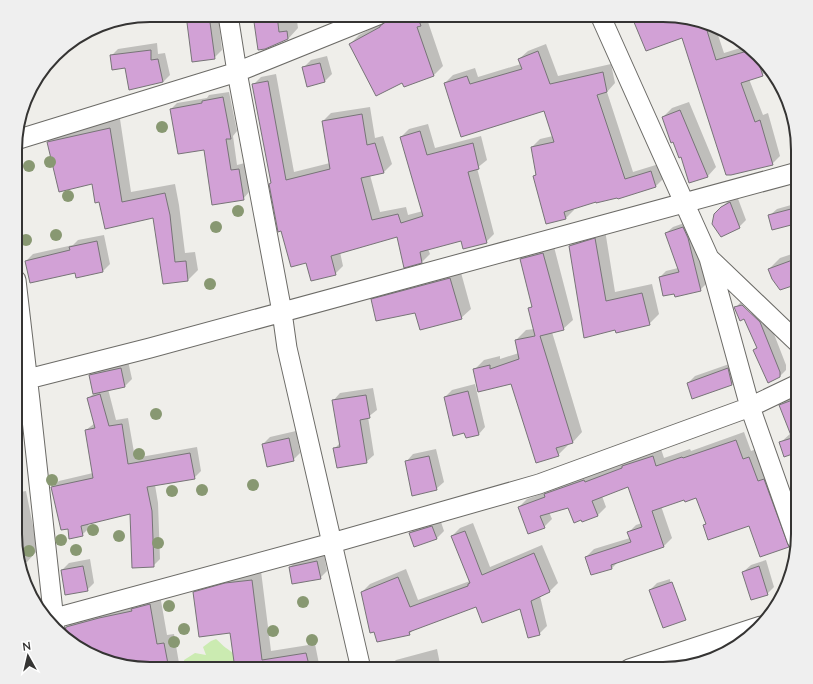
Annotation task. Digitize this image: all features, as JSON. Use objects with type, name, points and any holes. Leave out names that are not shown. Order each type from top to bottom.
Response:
[{"type":"street","points":[[229,22],[288,348],[359,662]]},
{"type":"street","points":[[23,138],[237,72],[361,22]]},
{"type":"street","points":[[603,22],[709,258],[750,407],[791,523]]},
{"type":"street","points":[[51,616],[22,380],[150,348],[791,174]]},
{"type":"street","points":[[709,258],[791,336]]},
{"type":"street","points":[[56,622],[539,484],[750,407],[791,387]]},
{"type":"street","points":[[672,662],[742,634]]},
{"type":"green space","points":[[216,639],[230,650],[234,654],[236,662],[184,662],[184,660],[195,653],[206,655],[203,647]]},
{"type":"building","points":[[187,22],[210,22],[215,59],[192,62]]},
{"type":"building","points":[[254,22],[278,22],[279,32],[287,31],[288,39],[265,49],[258,50]]},
{"type":"building","points":[[386,22],[420,22],[421,26],[417,27],[434,76],[404,87],[402,83],[376,96],[349,44]]},
{"type":"building","points":[[634,22],[671,22],[696,26],[707,30],[716,60],[744,52],[754,59],[760,66],[763,76],[741,83],[755,122],[760,120],[773,165],[726,175],[682,38],[646,51]]},
{"type":"building","points":[[151,50],[151,60],[158,59],[163,82],[129,90],[125,68],[112,70],[110,55]]},
{"type":"building","points":[[538,51],[550,84],[603,72],[607,92],[597,95],[625,179],[651,171],[656,187],[618,199],[596,202],[564,212],[566,219],[546,224],[533,176],[536,175],[531,147],[554,142],[544,111],[461,137],[444,83],[467,76],[470,84],[522,69],[518,59]]},
{"type":"building","points":[[320,63],[325,82],[307,87],[302,67]]},
{"type":"building","points":[[268,81],[286,180],[330,169],[322,121],[362,114],[367,145],[375,143],[384,173],[361,178],[372,220],[398,214],[401,223],[423,216],[400,137],[420,131],[427,155],[473,143],[479,169],[468,172],[487,243],[463,249],[461,241],[420,252],[422,263],[404,268],[397,237],[331,256],[336,275],[311,281],[306,263],[291,267],[281,231],[278,232],[269,184],[271,183],[252,84]]},
{"type":"building","points":[[223,97],[231,139],[226,139],[231,170],[239,169],[244,200],[212,205],[204,150],[178,154],[170,109],[202,103],[202,101]]},
{"type":"building","points":[[680,110],[708,177],[689,183],[681,157],[679,158],[673,142],[671,143],[662,117]]},
{"type":"building","points":[[110,128],[122,202],[165,193],[170,215],[175,262],[186,261],[188,281],[163,284],[153,218],[105,229],[99,202],[95,203],[92,184],[59,192],[47,142]]},
{"type":"building","points":[[730,202],[740,228],[721,237],[712,224],[714,214],[721,207]]},
{"type":"building","points":[[791,209],[791,225],[772,230],[768,215]]},
{"type":"building","points":[[683,227],[688,238],[701,291],[675,297],[674,294],[663,296],[659,277],[679,272],[665,233]]},
{"type":"building","points":[[595,238],[606,301],[642,293],[650,325],[616,333],[615,330],[584,338],[569,246]]},
{"type":"building","points":[[97,241],[103,272],[76,278],[75,273],[30,283],[25,261],[70,250],[69,247]]},
{"type":"building","points":[[543,253],[564,330],[540,336],[573,443],[556,448],[559,456],[536,463],[511,384],[478,392],[473,369],[490,365],[490,369],[519,359],[515,340],[535,336],[528,308],[532,307],[520,259]]},
{"type":"building","points":[[791,261],[791,286],[780,290],[772,279],[768,269]]},
{"type":"building","points":[[450,278],[462,319],[420,330],[415,313],[376,321],[371,299]]},
{"type":"building","points":[[742,305],[760,322],[780,372],[780,377],[768,383],[753,350],[757,348],[744,319],[740,321],[734,307]]},
{"type":"building","points":[[121,368],[125,387],[93,394],[89,375]]},
{"type":"building","points":[[728,368],[732,385],[692,399],[687,383]]},
{"type":"building","points":[[468,391],[479,435],[466,438],[464,433],[453,436],[444,397]]},
{"type":"building","points":[[100,394],[109,426],[122,424],[128,464],[190,453],[195,479],[147,487],[152,511],[154,567],[132,568],[130,514],[81,526],[83,536],[69,539],[68,529],[61,530],[51,487],[93,478],[85,430],[95,428],[87,398]]},
{"type":"building","points":[[366,395],[370,418],[360,420],[367,463],[337,468],[333,448],[340,447],[332,400]]},
{"type":"building","points":[[791,401],[791,435],[779,405]]},
{"type":"building","points":[[289,438],[294,461],[267,467],[262,444]]},
{"type":"building","points":[[791,438],[791,454],[784,457],[779,442]]},
{"type":"building","points":[[736,440],[743,459],[749,457],[758,481],[764,479],[789,547],[760,557],[749,526],[708,540],[703,525],[706,524],[696,498],[685,502],[684,500],[652,511],[664,547],[611,565],[612,569],[591,575],[585,557],[631,542],[627,532],[642,527],[628,487],[592,501],[598,516],[582,522],[581,520],[574,523],[568,508],[540,516],[545,528],[528,534],[518,507],[545,497],[544,494],[584,480],[585,482],[622,468],[622,466],[653,456],[656,466]]},
{"type":"building","points":[[429,456],[437,490],[412,496],[405,461]]},
{"type":"building","points":[[432,526],[437,539],[414,547],[409,533]]},
{"type":"building","points":[[465,531],[482,575],[534,553],[550,592],[531,601],[540,635],[528,638],[520,609],[482,623],[476,607],[409,632],[410,635],[377,642],[374,632],[370,633],[361,592],[398,577],[410,607],[468,586],[470,583],[451,536]]},
{"type":"building","points":[[317,561],[321,579],[292,584],[289,567]]},
{"type":"building","points":[[83,566],[88,591],[65,595],[61,570]]},
{"type":"building","points":[[759,566],[768,595],[751,600],[742,572]]},
{"type":"building","points":[[252,580],[262,660],[306,653],[308,662],[234,662],[230,633],[199,637],[193,592],[225,583]]},
{"type":"building","points":[[672,582],[686,620],[663,628],[649,590]]},
{"type":"building","points":[[150,604],[157,644],[164,643],[168,662],[142,662],[117,658],[93,649],[65,630],[66,627],[132,611],[131,609]]}]
